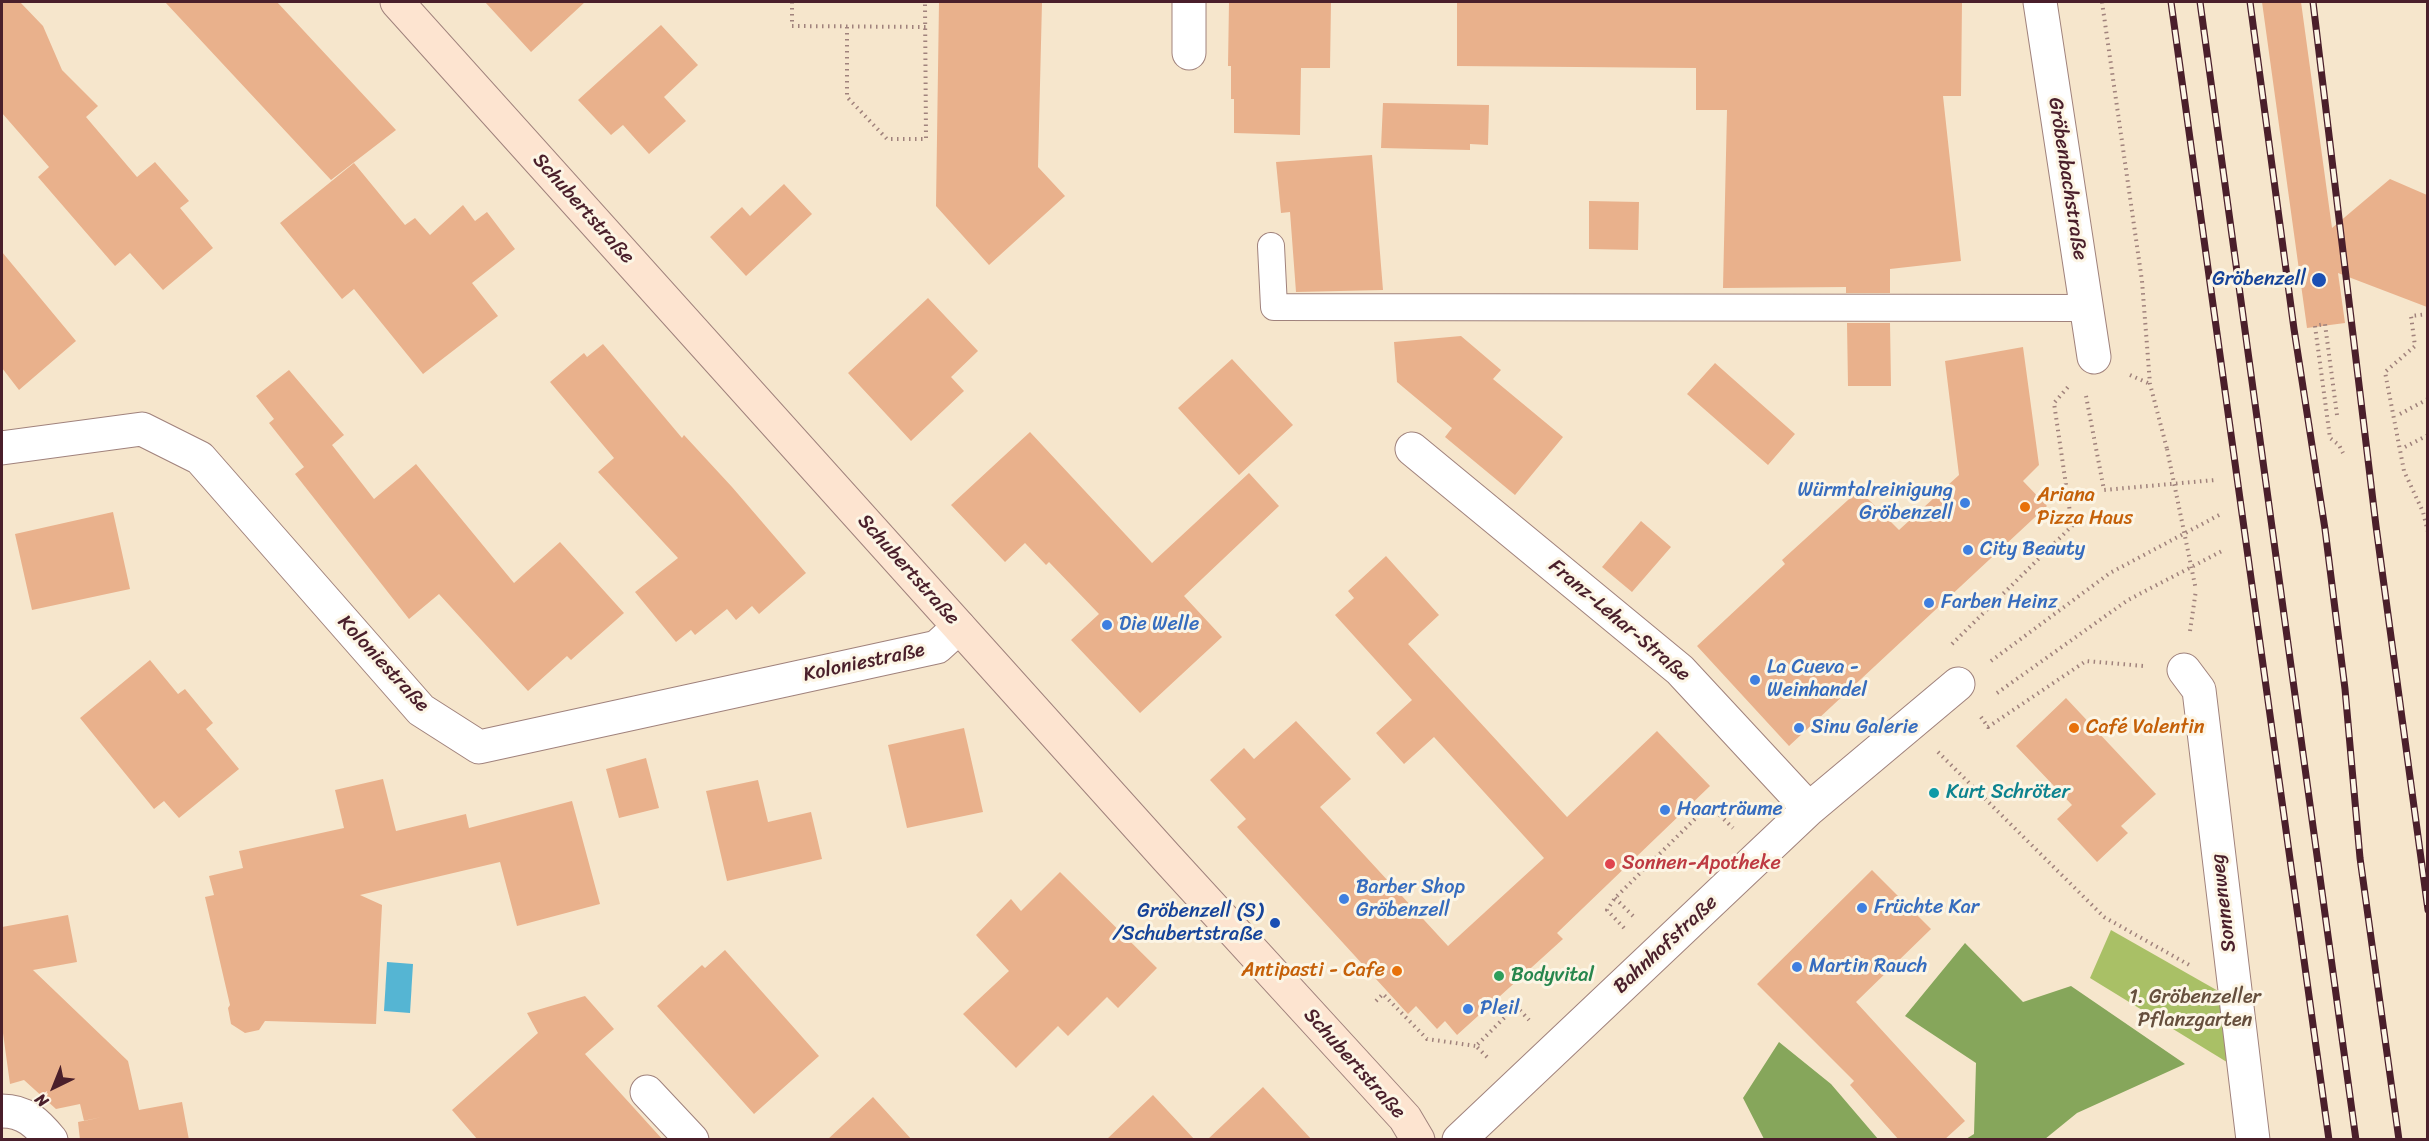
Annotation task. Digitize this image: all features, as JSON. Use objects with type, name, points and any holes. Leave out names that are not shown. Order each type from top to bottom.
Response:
[{"type":"street","name":"Schubertstraße","points":[[397,2],[959,627],[1405,1118],[1418,1140]]},
{"type":"street","points":[[1189,2],[1189,53]]},
{"type":"street","name":"Gröbenbachstraße","points":[[2040,2],[2094,357]]},
{"type":"street","name":"Koloniestraße","points":[[2,448],[142,429],[200,458],[421,710],[479,747],[937,647],[959,627]]},
{"type":"street","name":"Franz-Lehar-Straße","points":[[1412,449],[1680,670],[1809,809]]},
{"type":"street","name":"Sonnenweg","points":[[2184,670],[2199,690],[2253,1140]]},
{"type":"street","name":"Bahnhofstraße","points":[[1459,1140],[1809,809],[1959,684]]},
{"type":"street","points":[[647,1092],[692,1140]]},
{"type":"street","points":[[2,1111],[33,1118],[51,1140]]},
{"type":"lane","points":[[1271,246],[1274,307],[2087,308]]},
{"type":"path","points":[[792,2],[792,26],[926,27]]},
{"type":"path","points":[[847,27],[848,97],[887,139],[926,139],[925,2]]},
{"type":"path","points":[[2102,2],[2142,281],[2150,384],[2167,449],[2196,590]]},
{"type":"path","points":[[2427,314],[2411,316],[2415,346],[2385,372],[2404,471],[2425,511],[2427,532]]},
{"type":"path","points":[[2337,414],[2325,324],[2315,326],[2330,438],[2339,445],[2343,453]]},
{"type":"path","points":[[2094,357],[2086,396],[2104,490],[2215,480]]},
{"type":"path","points":[[2094,357],[2054,403],[2072,526],[1940,656],[1988,727],[2086,661],[2184,670]]},
{"type":"path","points":[[2400,414],[2427,399]]},
{"type":"path","points":[[2405,447],[2427,435]]},
{"type":"path","points":[[1959,684],[2110,573],[2221,514]]},
{"type":"path","points":[[1997,693],[2128,600],[2224,550]]},
{"type":"path","points":[[1910,724],[2104,917],[2234,990]]},
{"type":"path","points":[[1629,933],[1607,910],[1615,898],[1710,805],[1738,833]]},
{"type":"path","points":[[1615,898],[1640,922]]},
{"type":"path","points":[[1376,1001],[1383,994],[1427,1039],[1476,1046],[1490,1060]]},
{"type":"path","points":[[1476,1046],[1516,1006],[1531,1022]]},
{"type":"green space","name":"1. Gröbenzeller Pflanzgarten","points":[[2111,930],[2227,996],[2230,1064],[2090,978]]},
{"type":"green space","points":[[1965,943],[2023,1002],[2071,986],[2185,1064],[2077,1113],[2045,1139],[1966,1139],[1974,1134],[1976,1063],[1905,1016]]},
{"type":"green space","points":[[1779,1042],[1831,1084],[1878,1139],[1764,1139],[1743,1098]]},
{"type":"water","points":[[387,962],[413,964],[410,1013],[384,1011]]},
{"type":"building","points":[[2,2],[20,2],[43,26],[62,70],[98,106],[86,117],[137,177],[155,162],[189,201],[180,208],[213,248],[163,290],[130,253],[115,266],[38,177],[49,167],[2,113]]},
{"type":"building","points":[[165,2],[277,2],[396,130],[331,180]]},
{"type":"building","points":[[485,2],[585,2],[531,52]]},
{"type":"building","points":[[939,2],[1042,2],[1038,167],[1065,196],[989,265],[936,206]]},
{"type":"building","points":[[1229,2],[1331,2],[1330,68],[1301,68],[1300,135],[1234,133],[1234,99],[1231,99],[1231,66],[1228,66]]},
{"type":"building","points":[[1457,2],[1962,2],[1961,96],[1943,96],[1961,261],[1890,269],[1890,293],[1846,293],[1846,287],[1723,288],[1727,110],[1696,110],[1696,68],[1457,66]]},
{"type":"building","points":[[2262,2],[2301,2],[2332,228],[2390,179],[2427,195],[2427,307],[2338,273],[2345,323],[2307,328]]},
{"type":"building","points":[[661,25],[698,65],[664,97],[686,121],[649,154],[623,125],[611,135],[578,100]]},
{"type":"building","points":[[1383,103],[1489,105],[1488,145],[1470,144],[1470,150],[1381,148]]},
{"type":"building","points":[[1372,155],[1383,290],[1296,292],[1290,212],[1281,213],[1276,162]]},
{"type":"building","points":[[354,163],[405,225],[415,218],[430,235],[463,205],[475,221],[487,212],[515,249],[472,283],[498,316],[423,374],[354,289],[342,299],[280,223]]},
{"type":"building","points":[[784,184],[812,214],[746,276],[710,237],[742,207],[750,216]]},
{"type":"building","points":[[1589,201],[1639,202],[1638,250],[1589,249]]},
{"type":"building","points":[[2,252],[76,341],[19,390],[2,368]]},
{"type":"building","points":[[928,298],[978,351],[951,377],[964,391],[911,441],[848,373]]},
{"type":"building","points":[[1847,323],[1890,323],[1891,386],[1848,386]]},
{"type":"building","points":[[1461,336],[1501,370],[1493,379],[1563,437],[1515,495],[1445,437],[1452,428],[1397,382],[1394,342]]},
{"type":"building","points":[[603,344],[682,438],[684,435],[732,487],[806,573],[759,614],[752,606],[736,620],[727,609],[695,635],[691,630],[676,642],[635,592],[678,558],[598,472],[614,458],[550,382],[584,353],[587,357]]},
{"type":"building","points":[[2023,347],[2039,465],[2023,481],[2047,506],[1789,746],[1697,646],[1785,564],[1782,560],[1859,490],[1899,530],[1959,475],[1945,361]]},
{"type":"building","points":[[1232,359],[1293,425],[1239,475],[1178,408]]},
{"type":"building","points":[[1715,363],[1795,434],[1768,465],[1687,394]]},
{"type":"building","points":[[289,370],[344,435],[332,445],[374,499],[416,464],[514,583],[560,542],[624,613],[571,660],[567,656],[528,691],[439,594],[409,619],[295,474],[304,467],[269,423],[274,419],[256,396]]},
{"type":"building","points":[[1030,432],[1152,563],[1249,473],[1279,506],[1184,596],[1222,637],[1140,713],[1071,640],[1099,614],[1049,562],[1046,565],[1025,543],[1005,562],[951,505]]},
{"type":"building","points":[[113,512],[130,589],[32,610],[15,534]]},
{"type":"building","points":[[1641,521],[1671,547],[1632,592],[1602,567]]},
{"type":"building","points":[[1386,556],[1439,615],[1408,644],[1567,817],[1657,731],[1710,786],[1557,933],[1563,939],[1457,1035],[1445,1021],[1437,1029],[1416,1006],[1408,1014],[1237,827],[1246,819],[1210,780],[1244,748],[1254,759],[1296,721],[1351,779],[1320,807],[1448,946],[1544,858],[1434,737],[1404,764],[1376,733],[1412,700],[1335,615],[1354,598],[1348,591]]},
{"type":"building","points":[[150,660],[178,694],[185,689],[213,723],[206,729],[239,769],[179,818],[164,801],[154,809],[80,718]]},
{"type":"building","points":[[2066,698],[2156,794],[2121,826],[2128,833],[2097,862],[2057,819],[2072,805],[2016,746]]},
{"type":"building","points":[[964,728],[983,812],[907,828],[888,745]]},
{"type":"building","points":[[646,758],[659,808],[619,818],[606,769]]},
{"type":"building","points":[[383,779],[396,831],[466,814],[469,828],[572,801],[600,904],[517,926],[500,862],[360,895],[382,905],[376,1024],[265,1021],[259,1030],[245,1033],[231,1024],[228,1008],[230,1005],[205,897],[214,895],[209,876],[243,868],[239,851],[344,828],[335,790]]},
{"type":"building","points":[[758,780],[768,822],[811,812],[822,859],[727,881],[706,791]]},
{"type":"building","points":[[1872,870],[1931,929],[1856,1002],[1965,1121],[1944,1140],[1899,1140],[1850,1085],[1854,1081],[1757,984]]},
{"type":"building","points":[[1060,872],[1157,968],[1118,1008],[1107,997],[1068,1036],[1058,1026],[1016,1068],[963,1014],[1009,971],[976,935],[1011,899],[1021,911]]},
{"type":"building","points":[[68,915],[77,962],[33,970],[128,1061],[139,1110],[182,1102],[189,1140],[80,1140],[78,1122],[84,1121],[80,1104],[56,1109],[24,1080],[10,1084],[2,1026],[2,927]]},
{"type":"building","points":[[725,950],[819,1056],[754,1114],[657,1006],[702,965],[705,968]]},
{"type":"building","points":[[585,996],[614,1029],[585,1054],[663,1140],[478,1140],[452,1110],[538,1033],[527,1013]]},
{"type":"building","points":[[1263,1087],[1312,1140],[1207,1140]]},
{"type":"building","points":[[1153,1095],[1195,1140],[1106,1140]]},
{"type":"building","points":[[873,1097],[912,1140],[827,1140]]},
{"type":"railway","points":[[2171,2],[2329,1140]]},
{"type":"railway","points":[[2200,2],[2356,1140]]},
{"type":"railway","points":[[2250,2],[2294,329],[2325,529],[2345,689],[2360,858],[2399,1140]]},
{"type":"railway","points":[[2313,2],[2376,526],[2428,910]]},
{"type":"place","name":"Gröbenzell","points":[[2319,280]]},
{"type":"place","name":"Würmtalreinigung Gröbenzell","points":[[1965,503]]},
{"type":"place","name":"Ariana Pizza Haus","points":[[2025,507]]},
{"type":"place","name":"City Beauty","points":[[1968,550]]},
{"type":"place","name":"Farben Heinz","points":[[1929,603]]},
{"type":"place","name":"Die Welle","points":[[1107,625]]},
{"type":"place","name":"La Cueva - Weinhandel","points":[[1755,680]]},
{"type":"place","name":"Sinu Galerie","points":[[1799,728]]},
{"type":"place","name":"Café Valentin","points":[[2074,728]]},
{"type":"place","name":"Kurt Schröter","points":[[1934,793]]},
{"type":"place","name":"Haarträume","points":[[1665,810]]},
{"type":"place","name":"Sonnen-Apotheke","points":[[1610,864]]},
{"type":"place","name":"Barber Shop Gröbenzell","points":[[1344,899]]},
{"type":"place","name":"Früchte Kar","points":[[1862,908]]},
{"type":"place","name":"Gröbenzell (S) /Schubertstraße","points":[[1275,923]]},
{"type":"place","name":"Martin Rauch","points":[[1797,967]]},
{"type":"place","name":"Antipasti - Cafe","points":[[1397,971]]},
{"type":"place","name":"Bodyvital","points":[[1499,976]]},
{"type":"place","name":"Pleil","points":[[1468,1009]]}]
